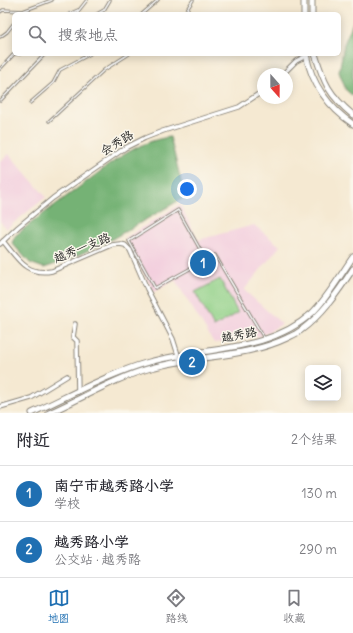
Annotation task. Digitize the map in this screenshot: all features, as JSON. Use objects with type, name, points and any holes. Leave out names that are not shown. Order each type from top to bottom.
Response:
[{"type":"main road","points":[[304,0],[304,12]]},
{"type":"main road","points":[[312,0],[312,12]]},
{"type":"main road","points":[[306,56],[313,77],[321,91],[332,107],[353,124]]},
{"type":"main road","points":[[316,56],[327,88],[338,102],[353,115]]},
{"type":"main road","name":"越秀路","points":[[49,413],[124,377],[179,358],[264,340],[294,327],[313,312],[353,257]]},
{"type":"main road","name":"越秀路","points":[[32,413],[124,371],[148,362],[242,352],[271,346],[299,332],[316,318],[335,296],[353,269]]},
{"type":"street","points":[[288,68],[304,56]]},
{"type":"street","name":"会秀路","points":[[0,244],[53,198],[125,148],[163,131],[239,107],[257,96]]},
{"type":"street","name":"越秀一支路","points":[[3,241],[25,266],[42,273],[52,272],[112,245],[125,245],[130,250],[147,289],[173,339],[179,358]]},
{"type":"street","points":[[75,324],[73,337],[77,341],[78,392]]},
{"type":"street","points":[[0,407],[31,398],[67,376]]},
{"type":"lane","points":[[0,12],[3,10],[23,11],[52,0]]},
{"type":"lane","points":[[78,12],[87,0]]},
{"type":"lane","points":[[100,12],[104,10],[110,0]]},
{"type":"lane","points":[[144,12],[158,0]]},
{"type":"lane","points":[[185,12],[193,0]]},
{"type":"lane","points":[[73,12],[80,9]]},
{"type":"lane","points":[[0,37],[7,32],[12,26]]},
{"type":"lane","points":[[0,69],[12,56]]},
{"type":"lane","points":[[0,101],[43,56]]},
{"type":"lane","points":[[30,103],[53,83],[60,70],[86,56]]},
{"type":"lane","points":[[49,121],[104,70],[126,56]]},
{"type":"lane","points":[[206,260],[178,210],[129,241],[155,288],[206,260],[215,255],[264,340]]},
{"type":"shaded area","points":[[9,154],[46,197],[6,229],[0,221],[0,162]]},
{"type":"shaded area","points":[[180,204],[198,240],[254,225],[280,246],[244,290],[282,324],[261,336],[214,343],[175,280],[154,292],[125,238]]},
{"type":"green space","points":[[353,22],[353,96],[346,90],[339,72],[344,44]]},
{"type":"green space","points":[[170,137],[185,197],[107,242],[65,261],[44,268],[30,263],[12,243],[15,236],[23,229],[123,155],[158,139]]},
{"type":"green space","points":[[220,279],[238,313],[214,327],[195,292]]},
{"type":"place","name":"南宁市越秀路小学","points":[[203,263]]},
{"type":"place","name":"越秀路小学","points":[[192,362]]}]
